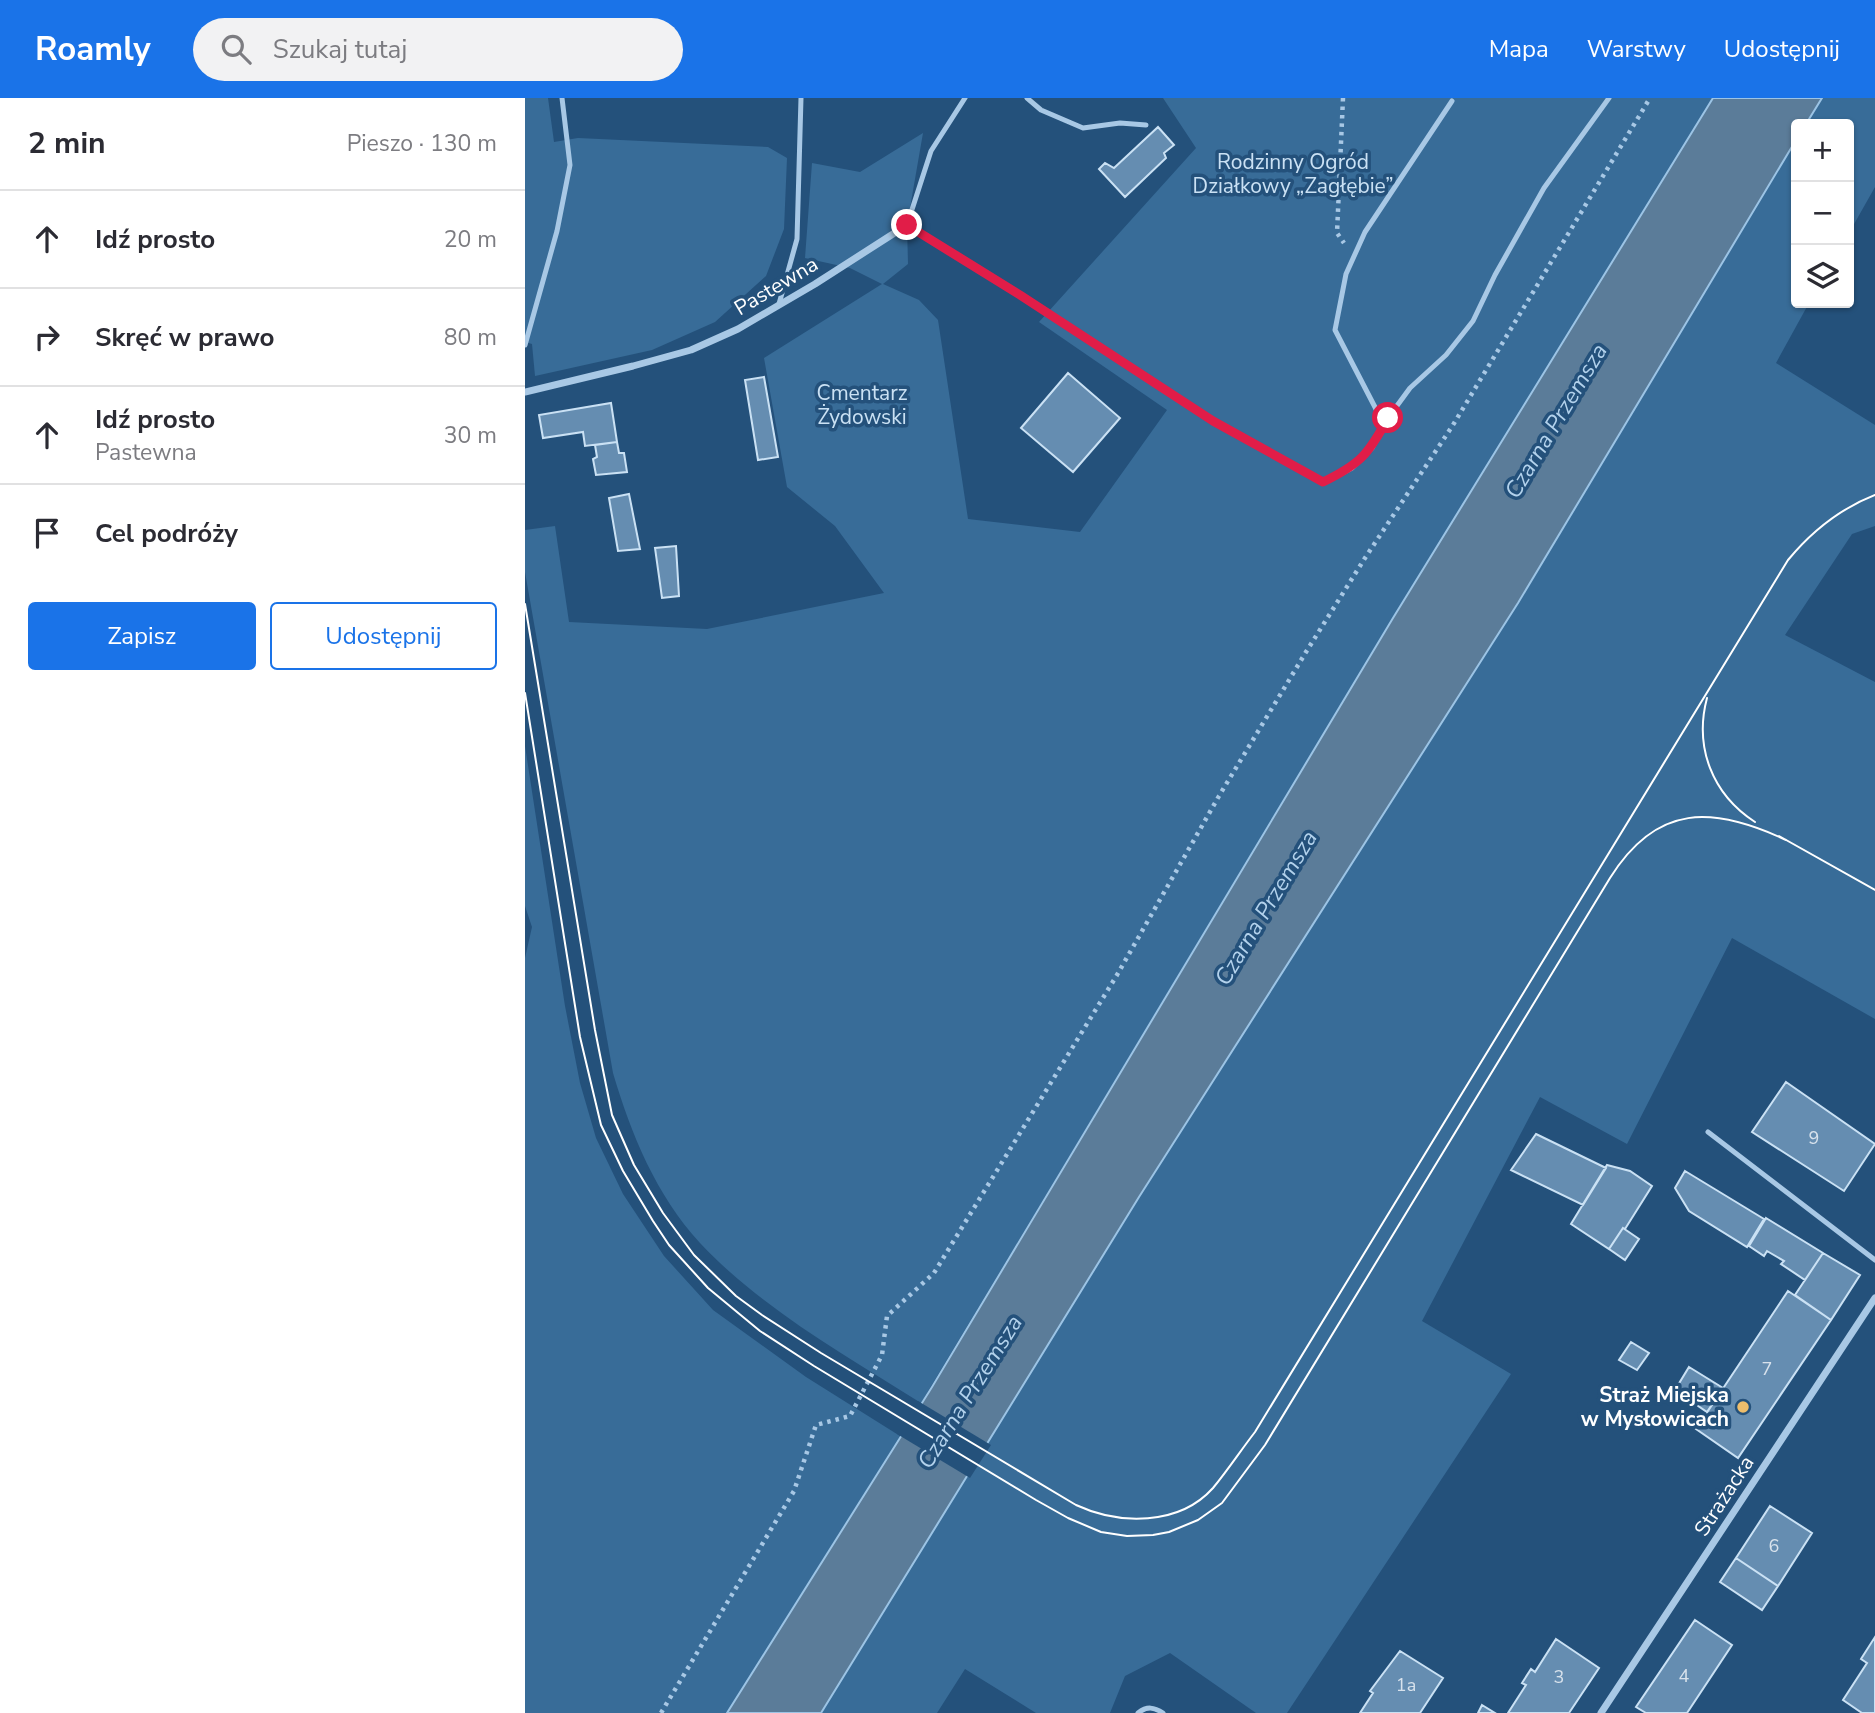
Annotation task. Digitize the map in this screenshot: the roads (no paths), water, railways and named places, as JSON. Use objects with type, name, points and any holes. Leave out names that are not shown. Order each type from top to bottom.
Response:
[{"type":"street","name":"Pastewna","points":[[525,392],[691,350],[738,329],[907,225]]},
{"type":"street","points":[[907,225],[1020,295]]},
{"type":"street","name":"Strażacka","points":[[1601,1713],[1875,1298]]},
{"type":"lane","points":[[525,345],[557,231],[570,165],[562,98]]},
{"type":"lane","points":[[779,304],[797,239],[801,98]]},
{"type":"lane","points":[[907,225],[931,151],[965,98]]},
{"type":"lane","points":[[1027,98],[1041,110],[1083,128],[1120,123],[1146,125]]},
{"type":"lane","points":[[1020,295],[1213,421],[1323,482],[1352,468],[1372,448],[1388,418],[1410,388],[1445,355],[1473,321],[1495,275],[1544,188],[1609,98]]},
{"type":"lane","points":[[1388,418],[1378,413],[1335,330],[1346,274],[1365,232],[1452,101]]},
{"type":"lane","points":[[1709,1132],[1875,1260]]},
{"type":"lane","points":[[1138,1713],[1145,1708],[1152,1708],[1163,1713]]},
{"type":"water","name":"Czarna Przemsza","points":[[1713,98],[1822,98],[1809,119],[1791,119],[1791,148],[1518,603],[1139,1197],[821,1713],[727,1713],[932,1387],[1393,618]]},
{"type":"tram line","points":[[525,604],[595,1030],[612,1115],[634,1165],[663,1213],[694,1255],[736,1296],[821,1353],[1076,1505],[1111,1516],[1148,1518],[1183,1510],[1199,1500],[1213,1488],[1255,1432],[1788,560],[1827,522],[1875,495]]},
{"type":"tram line","points":[[525,693],[580,1037],[601,1125],[623,1171],[669,1245],[708,1288],[760,1331],[814,1366],[1068,1518],[1101,1532],[1127,1536],[1169,1532],[1198,1520],[1222,1503],[1265,1445],[1610,878],[1628,853],[1647,836],[1667,824],[1688,818],[1711,817],[1734,821],[1786,840]]},
{"type":"tram line","points":[[1707,698],[1703,734],[1710,768],[1728,798],[1755,822]]},
{"type":"tram line","points":[[1779,836],[1875,890]]},
{"type":"place","name":"Straż Miejska w Mysłowicach","points":[[1743,1407]]},
{"type":"park label","name":"Rodzinny Ogród Działkowy „Zagłębie”","points":[[1293,174]]},
{"type":"park label","name":"Cmentarz Żydowski","points":[[862,405]]}]
